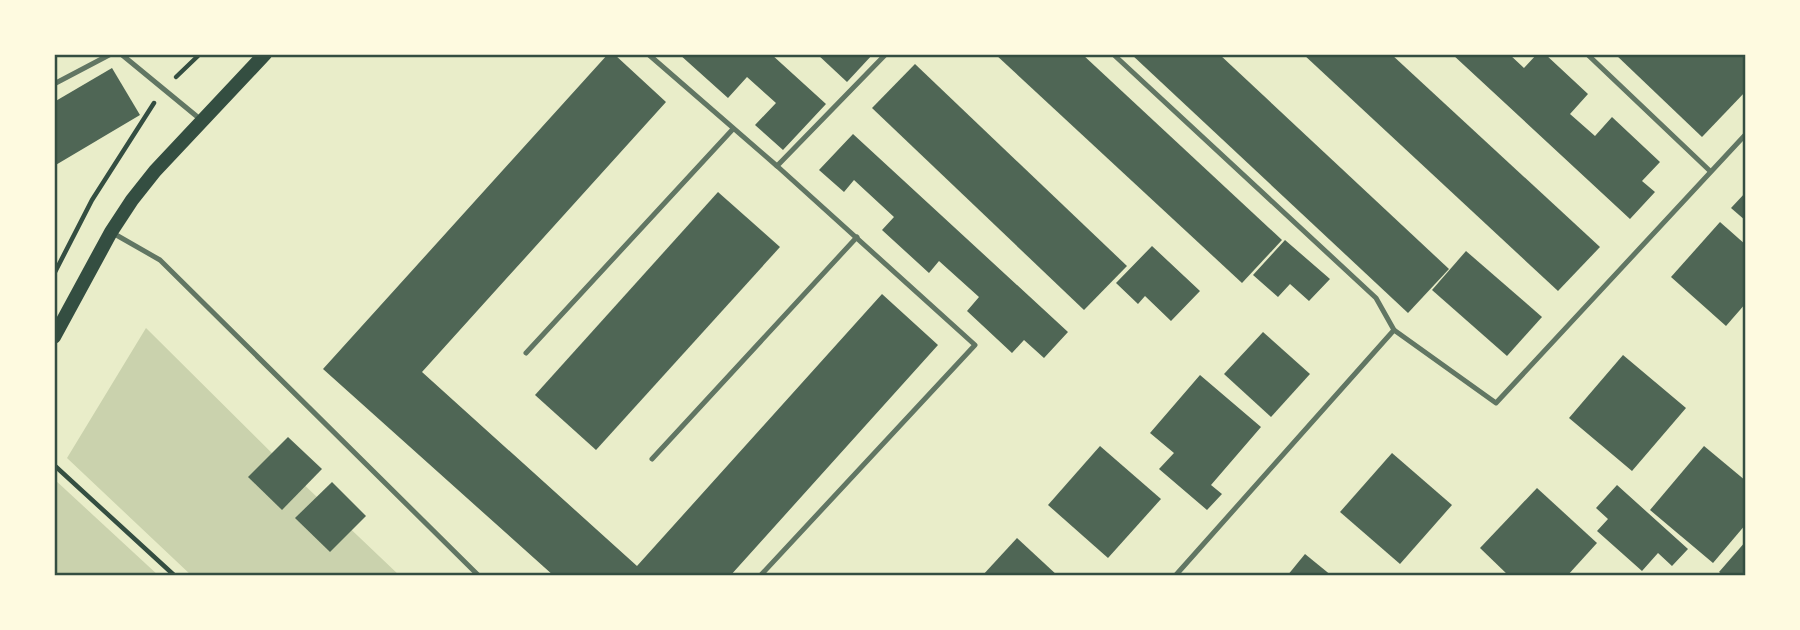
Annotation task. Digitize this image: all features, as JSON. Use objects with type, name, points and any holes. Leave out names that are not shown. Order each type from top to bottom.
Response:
[{"type":"main road","points":[[54,337],[111,232],[143,185],[265,54]]},
{"type":"lane","points":[[54,84],[111,54]]},
{"type":"lane","points":[[121,54],[202,121]]},
{"type":"lane","points":[[648,54],[857,237],[975,345],[760,576]]},
{"type":"lane","points":[[777,166],[886,54]]},
{"type":"lane","points":[[1113,54],[1376,299],[1394,330],[1496,403],[1746,134]]},
{"type":"lane","points":[[1587,54],[1710,171]]},
{"type":"lane","points":[[526,353],[733,129]]},
{"type":"lane","points":[[111,232],[160,260],[479,576]]},
{"type":"lane","points":[[652,459],[857,237]]},
{"type":"lane","points":[[1175,576],[1394,330]]},
{"type":"path","points":[[54,274],[92,200],[163,90],[200,54]]},
{"type":"path","points":[[54,464],[175,576]]},
{"type":"green space","points":[[146,328],[400,576],[192,576],[67,458]]},
{"type":"green space","points":[[54,479],[159,576],[54,576]]},
{"type":"building","points":[[608,54],[614,54],[666,102],[422,372],[637,566],[882,294],[938,345],[730,576],[554,576],[323,369]]},
{"type":"building","points":[[679,54],[771,54],[826,104],[783,150],[755,125],[776,103],[747,77],[728,98]]},
{"type":"building","points":[[817,54],[873,54],[847,82]]},
{"type":"building","points":[[995,54],[1082,54],[1282,240],[1242,283]]},
{"type":"building","points":[[1131,54],[1219,54],[1449,269],[1408,313]]},
{"type":"building","points":[[1303,54],[1391,54],[1600,247],[1558,291]]},
{"type":"building","points":[[1452,54],[1509,54],[1524,68],[1537,54],[1545,54],[1588,94],[1570,114],[1595,136],[1612,117],[1660,162],[1642,181],[1655,192],[1630,219]]},
{"type":"building","points":[[1615,54],[1746,54],[1746,91],[1702,137]]},
{"type":"building","points":[[915,64],[1127,266],[1084,310],[872,108]]},
{"type":"building","points":[[112,68],[140,115],[54,166],[54,102]]},
{"type":"building","points":[[853,134],[1068,332],[1044,358],[1024,340],[1012,353],[967,311],[979,297],[939,261],[929,273],[882,230],[894,217],[854,180],[844,192],[819,170]]},
{"type":"building","points":[[718,192],[780,247],[596,450],[535,395]]},
{"type":"building","points":[[1746,192],[1746,221],[1731,208]]},
{"type":"building","points":[[1720,222],[1746,245],[1746,303],[1726,326],[1671,277]]},
{"type":"building","points":[[1285,240],[1330,279],[1309,301],[1290,284],[1278,297],[1253,275]]},
{"type":"building","points":[[1152,246],[1200,291],[1171,321],[1145,296],[1138,304],[1116,283]]},
{"type":"building","points":[[1466,251],[1542,317],[1507,356],[1432,290]]},
{"type":"building","points":[[1263,332],[1310,374],[1271,417],[1224,374]]},
{"type":"building","points":[[1623,355],[1686,408],[1632,471],[1569,418]]},
{"type":"building","points":[[1200,375],[1261,427],[1211,485],[1222,494],[1207,510],[1159,469],[1174,453],[1150,433]]},
{"type":"building","points":[[288,437],[322,469],[282,510],[248,477]]},
{"type":"building","points":[[1100,446],[1161,499],[1108,558],[1048,505]]},
{"type":"building","points":[[1704,446],[1746,481],[1746,524],[1713,563],[1650,510]]},
{"type":"building","points":[[1392,453],[1452,505],[1400,564],[1340,512]]},
{"type":"building","points":[[332,482],[366,516],[330,552],[295,518]]},
{"type":"building","points":[[1617,485],[1688,549],[1672,566],[1658,553],[1642,571],[1597,531],[1608,519],[1596,508]]},
{"type":"building","points":[[1537,488],[1597,543],[1567,576],[1509,576],[1480,548]]},
{"type":"building","points":[[1017,538],[1058,576],[982,576]]},
{"type":"building","points":[[1746,541],[1746,576],[1724,576],[1719,572]]},
{"type":"building","points":[[1305,554],[1332,576],[1287,576]]}]
